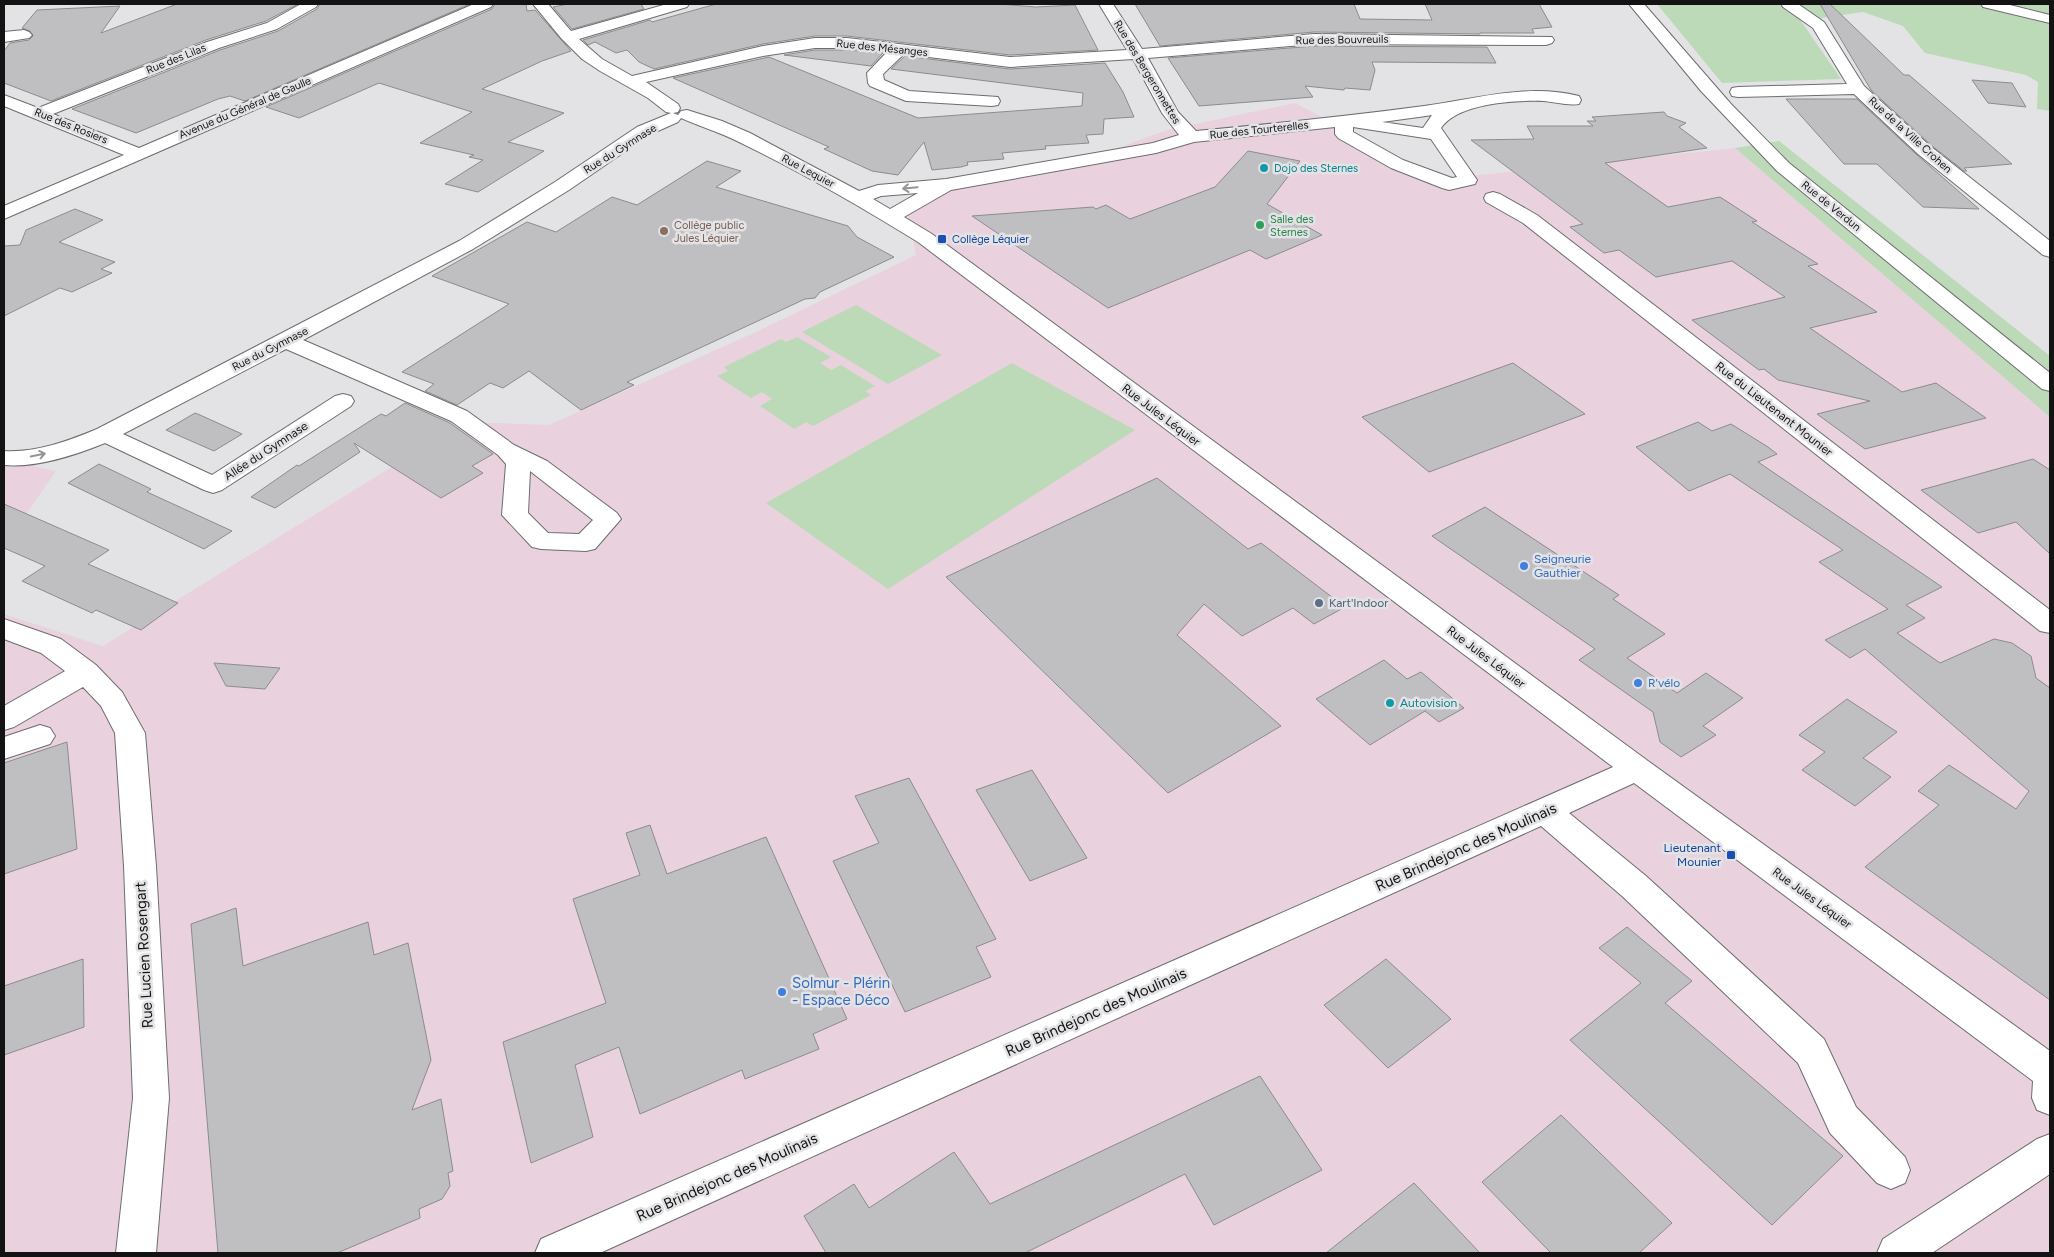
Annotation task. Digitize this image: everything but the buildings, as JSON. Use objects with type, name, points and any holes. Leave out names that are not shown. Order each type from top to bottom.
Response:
[{"type":"street","name":"Rue des Lilas","points":[[39,113],[214,44],[272,26],[311,4]]},
{"type":"street","name":"Avenue du Général de Gaulle","points":[[4,213],[486,4]]},
{"type":"street","name":"Rue Lequier","points":[[540,4],[577,48],[630,81],[658,95],[674,113],[714,122],[858,198],[925,238]]},
{"type":"street","points":[[569,37],[682,4]]},
{"type":"street","name":"Rue des Bergeronnettes","points":[[1106,4],[1137,53],[1171,114],[1182,131],[1192,137]]},
{"type":"street","name":"Rue de Verdun","points":[[1636,4],[1722,106],[1783,167],[2050,384]]},
{"type":"street","name":"Rue de la Ville Crohen","points":[[1788,4],[1819,25],[1858,89],[1924,150],[2050,251]]},
{"type":"street","points":[[1988,4],[2050,19]]},
{"type":"street","points":[[4,37],[24,35]]},
{"type":"street","name":"Rue des Bouvreuils","points":[[1137,53],[1314,39],[1546,40]]},
{"type":"street","name":"Rue des Mésanges","points":[[630,81],[795,45],[847,43],[1010,62],[1137,53]]},
{"type":"street","points":[[899,50],[874,73],[876,82],[906,96],[992,101]]},
{"type":"street","points":[[1738,92],[1858,89]]},
{"type":"street","name":"Rue des Tourterelles","points":[[858,198],[878,191],[946,185],[1156,148],[1192,137],[1344,121],[1460,106],[1512,96],[1557,96],[1573,100]]},
{"type":"street","name":"Rue des Rosiers","points":[[4,100],[138,154]]},
{"type":"street","points":[[1437,135],[1344,121],[1344,134],[1397,164],[1440,178],[1449,184],[1468,180],[1437,135],[1432,128],[1439,118],[1460,106]]},
{"type":"street","name":"Rue du Gymnase","points":[[4,458],[16,459],[72,448],[105,434],[285,341],[466,244],[631,134],[642,123],[674,113]]},
{"type":"street","name":"Rue des Tourterelles","points":[[890,217],[946,185]]},
{"type":"street","name":"Rue du Lieutenant Mounier","points":[[1494,198],[1530,219],[2050,624]]},
{"type":"street","name":"Rue Jules Léquier","points":[[925,238],[1638,769],[2050,1072]]},
{"type":"street","points":[[285,341],[459,416],[512,457]]},
{"type":"street","name":"Allée du Gymnase","points":[[105,434],[213,485],[343,400]]},
{"type":"street","name":"Rue Lucien Rosengart","points":[[4,629],[51,646],[86,672],[112,698],[130,733],[140,866],[151,1098],[136,1253]]},
{"type":"street","points":[[4,719],[86,672]]},
{"type":"street","points":[[4,748],[40,736]]},
{"type":"street","name":"Rue Brindejonc des Moulinais","points":[[555,1253],[1546,812],[1638,769]]},
{"type":"street","points":[[1546,812],[1634,886],[1810,1051],[1843,1120],[1891,1170]]},
{"type":"street","points":[[2050,1084],[2050,1098]]},
{"type":"street","points":[[1897,1253],[2050,1152]]},
{"type":"shaded area","points":[[1295,103],[1440,179],[1735,148],[2050,417],[2050,1253],[4,1253],[4,614],[103,646],[464,422],[549,425],[758,331],[916,255],[905,199],[1062,168],[1167,130]]},
{"type":"shaded area","points":[[4,460],[56,471],[4,546]]},
{"type":"green space","points":[[1657,4],[2050,4],[2050,111],[2037,109],[2038,82],[2026,75],[1925,53],[1903,26],[1863,12],[1801,21],[1841,79],[1722,83]]},
{"type":"green space","points":[[1779,141],[2050,356],[2050,417],[1735,148]]},
{"type":"green space","points":[[856,305],[942,355],[888,384],[802,332]]},
{"type":"green space","points":[[797,337],[831,357],[820,363],[831,370],[841,365],[875,386],[865,391],[871,395],[813,426],[806,422],[794,429],[760,406],[772,399],[762,392],[751,398],[717,376],[728,371],[724,367],[781,339],[786,342]]},
{"type":"green space","points":[[1012,363],[1135,430],[888,589],[766,503]]},
{"type":"place","name":"Dojo des Sternes","points":[[1264,168]]},
{"type":"place","name":"Salle des Sternes","points":[[1260,225]]},
{"type":"place","name":"Collège public Jules Léquier","points":[[664,231]]},
{"type":"place","name":"Collège Léquier","points":[[942,239]]},
{"type":"place","name":"Seigneurie Gauthier","points":[[1524,566]]},
{"type":"place","name":"Kart'Indoor","points":[[1319,603]]},
{"type":"place","name":"R'vélo","points":[[1638,683]]},
{"type":"place","name":"Autovision","points":[[1390,703]]},
{"type":"place","name":"Lieutenant Mounier","points":[[1731,855]]},
{"type":"place","name":"Solmur - Plérin - Espace Déco","points":[[782,992]]}]
